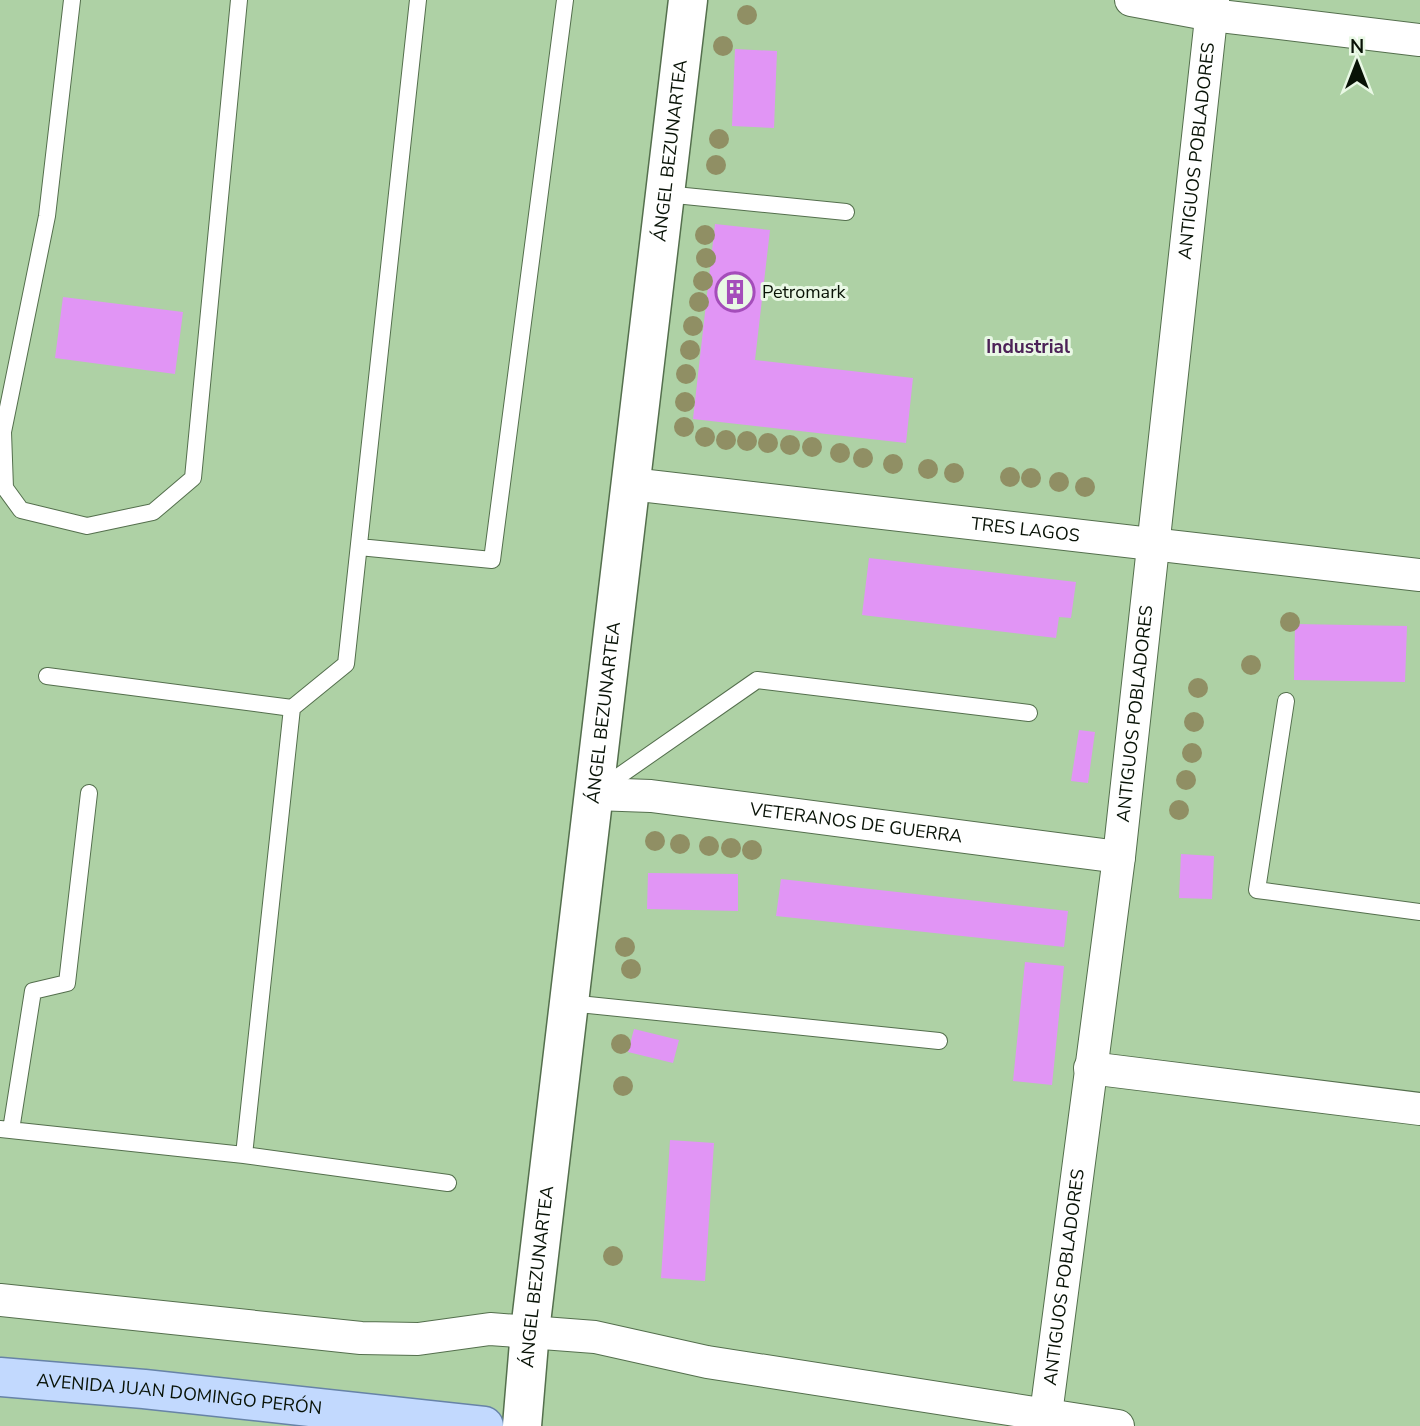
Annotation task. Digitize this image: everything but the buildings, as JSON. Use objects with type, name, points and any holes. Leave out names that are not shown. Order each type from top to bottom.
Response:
[{"type":"main road","name":"AVENIDA JUAN DOMINGO PERÓN","points":[[0,1377],[172,1392],[484,1426]]},
{"type":"street","name":"ÁNGEL BEZUNARTEA","points":[[522,1426],[530,1331],[688,0]]},
{"type":"street","points":[[1130,0],[1212,8],[1420,40]]},
{"type":"street","name":"ANTIGUOS POBLADORES","points":[[1046,1420],[1119,857],[1212,8]]},
{"type":"street","name":"TRES LAGOS","points":[[631,484],[1420,575]]},
{"type":"street","name":"VETERANOS DE GUERRA","points":[[594,793],[651,796],[1119,857]]},
{"type":"street","points":[[1090,1068],[1420,1110]]},
{"type":"street","points":[[0,1300],[361,1338],[418,1339],[490,1329],[595,1337],[707,1362],[1046,1420],[1118,1426]]},
{"type":"lane","points":[[72,0],[47,216],[3,432],[5,488],[20,510],[87,526],[153,512],[193,478],[239,0]]},
{"type":"lane","points":[[244,1155],[292,708],[346,664],[418,0]]},
{"type":"lane","points":[[359,547],[492,560],[565,0]]},
{"type":"lane","points":[[665,194],[846,212]]},
{"type":"lane","points":[[47,676],[292,708]]},
{"type":"lane","points":[[594,793],[757,680],[1029,713]]},
{"type":"lane","points":[[1286,701],[1257,890],[1420,912]]},
{"type":"lane","points":[[89,793],[67,983],[33,991],[5,1129],[244,1155],[448,1183]]},
{"type":"lane","points":[[569,1003],[939,1041]]},
{"type":"shaded area","points":[[0,0],[1420,0],[1420,1426],[0,1426]]},
{"type":"place","name":"Petromark","points":[[735,292]]},
{"type":"district","name":"Industrial","points":[[1028,346]]}]
